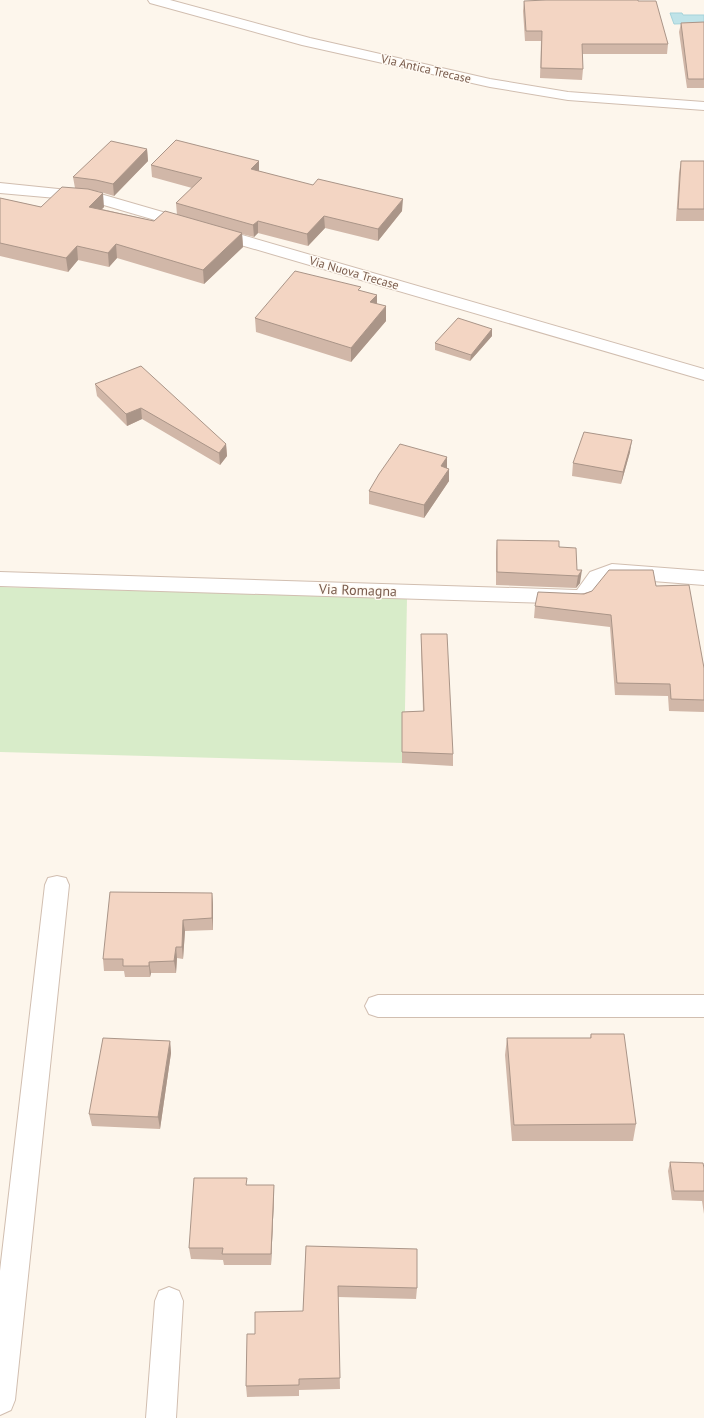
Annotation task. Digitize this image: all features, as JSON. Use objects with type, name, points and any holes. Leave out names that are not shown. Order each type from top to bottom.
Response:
[{"type":"street","name":"Via Antica Trecase","points":[[154,0],[307,42],[490,83],[568,96],[704,106]]},
{"type":"street","name":"Via Nuova Trecase","points":[[0,188],[91,196],[704,375]]},
{"type":"street","name":"Via Romagna","points":[[0,580],[583,597],[597,577],[612,571],[704,578]]},
{"type":"street","points":[[0,1400],[57,885]]},
{"type":"street","points":[[378,1006],[704,1006]]},
{"type":"street","points":[[161,1418],[169,1300]]},
{"type":"green space","points":[[0,587],[407,598],[404,763],[0,752]]},
{"type":"water","points":[[670,13],[682,13],[683,15],[704,15],[704,23],[674,24]]},
{"type":"building","points":[[524,1],[656,1],[668,44],[582,44],[583,69],[541,68],[542,31],[526,31]]},
{"type":"building","points":[[704,22],[704,79],[688,79],[681,23]]},
{"type":"building","points":[[176,140],[259,161],[251,169],[313,185],[318,179],[403,199],[378,229],[324,216],[307,234],[258,221],[253,225],[176,203],[202,178],[151,165]]},
{"type":"building","points":[[111,141],[147,149],[113,184],[73,177]]},
{"type":"building","points":[[681,161],[704,161],[704,209],[678,209]]},
{"type":"building","points":[[62,187],[88,189],[103,193],[89,207],[154,221],[165,211],[242,233],[203,270],[116,244],[108,253],[77,246],[66,258],[0,243],[0,198],[41,207]]},
{"type":"building","points":[[295,271],[361,287],[358,290],[377,295],[370,302],[386,306],[351,348],[255,318]]},
{"type":"building","points":[[458,318],[492,329],[471,355],[435,343]]},
{"type":"building","points":[[141,366],[226,444],[219,453],[141,408],[126,414],[95,384]]},
{"type":"building","points":[[584,432],[632,440],[623,472],[573,463]]},
{"type":"building","points":[[400,444],[447,457],[441,466],[449,469],[424,505],[369,491]]},
{"type":"building","points":[[497,540],[559,541],[559,547],[576,548],[577,570],[582,570],[578,576],[497,572]]},
{"type":"building","points":[[609,570],[653,570],[656,586],[689,585],[704,668],[704,700],[671,699],[670,684],[617,683],[611,615],[535,606],[538,592],[584,594],[592,591]]},
{"type":"building","points":[[421,634],[447,634],[453,754],[402,752],[402,712],[424,711]]},
{"type":"building","points":[[110,892],[212,893],[212,918],[183,920],[182,947],[176,947],[174,961],[149,962],[149,966],[123,966],[123,959],[103,959]]},
{"type":"building","points":[[591,1034],[624,1034],[636,1124],[514,1125],[507,1038],[591,1038]]},
{"type":"building","points":[[103,1038],[170,1041],[158,1117],[89,1114]]},
{"type":"building","points":[[670,1162],[703,1163],[704,1191],[674,1191]]},
{"type":"building","points":[[194,1178],[247,1178],[246,1185],[274,1185],[271,1254],[222,1254],[223,1248],[189,1248]]},
{"type":"building","points":[[306,1246],[417,1249],[417,1288],[338,1286],[340,1378],[299,1379],[299,1385],[246,1386],[247,1334],[255,1334],[255,1312],[303,1311]]}]
